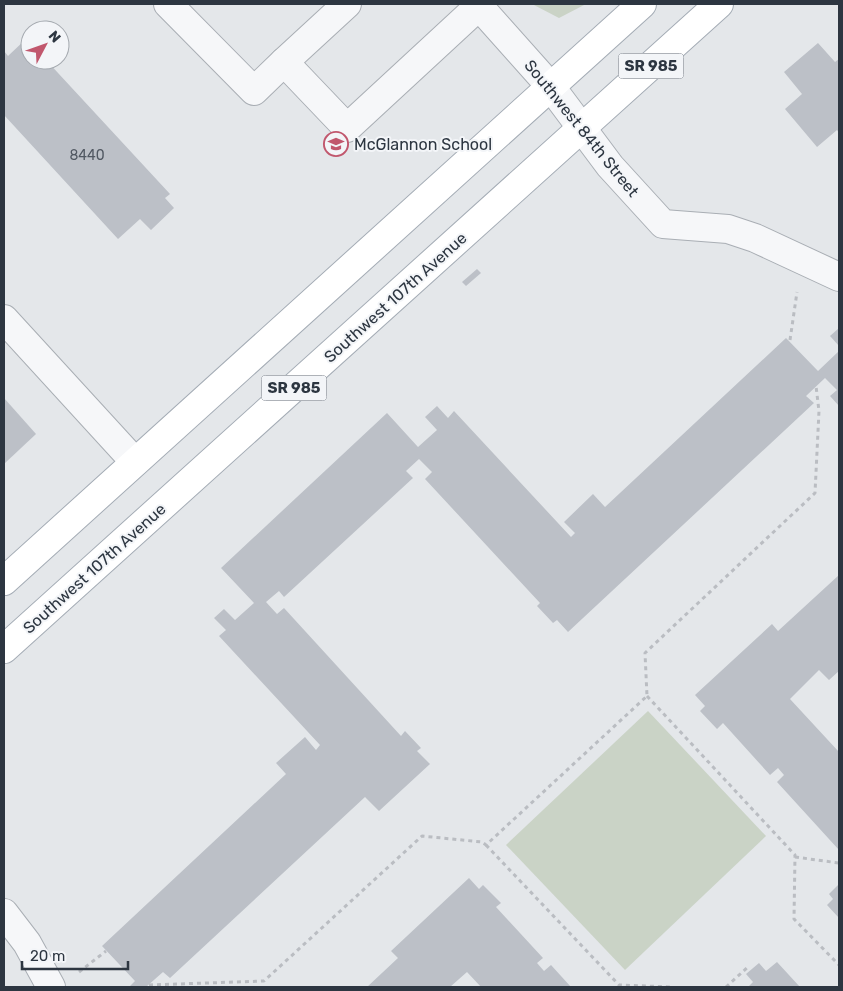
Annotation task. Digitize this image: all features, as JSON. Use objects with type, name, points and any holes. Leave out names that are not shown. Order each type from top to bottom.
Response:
[{"type":"main road","name":"SR 985","points":[[4,580],[642,4]]},
{"type":"main road","name":"Southwest 107th Avenue","points":[[4,650],[719,4]]},
{"type":"street","points":[[168,4],[254,91],[347,4]]},
{"type":"street","points":[[284,62],[347,128],[478,5]]},
{"type":"street","name":"Southwest 84th Street","points":[[478,5],[551,87],[583,127],[610,166],[663,224],[728,230],[755,238],[839,277]]},
{"type":"street","points":[[4,319],[135,462]]},
{"type":"street","points":[[4,913],[27,943],[51,987]]},
{"type":"path","points":[[790,340],[798,288]]},
{"type":"path","points":[[816,386],[819,410],[815,493],[645,653],[647,696],[795,855],[794,919],[839,965]]},
{"type":"path","points":[[486,845],[647,696]]},
{"type":"path","points":[[148,985],[264,981],[422,836],[482,842],[619,985],[672,987]]},
{"type":"path","points":[[795,857],[839,862]]},
{"type":"path","points":[[75,974],[106,950]]},
{"type":"path","points":[[726,987],[749,966]]},
{"type":"shaded area","points":[[532,4],[586,4],[559,18]]},
{"type":"shaded area","points":[[648,711],[766,836],[625,970],[506,845]]},
{"type":"building","points":[[818,43],[835,62],[839,59],[839,133],[837,130],[817,147],[785,109],[802,94],[784,72]]},
{"type":"building","points":[[20,45],[20,70],[55,70],[170,194],[165,198],[174,208],[151,230],[140,219],[118,239],[4,115],[4,51],[8,56]]},
{"type":"building","points":[[477,269],[481,273],[466,286],[462,282]]},
{"type":"building","points":[[839,328],[839,346],[830,336]]},
{"type":"building","points":[[786,338],[818,371],[839,351],[839,406],[830,396],[837,390],[825,378],[806,396],[814,403],[568,632],[557,620],[553,623],[537,606],[540,603],[425,479],[432,472],[419,459],[406,471],[413,478],[284,597],[279,591],[266,602],[277,614],[284,608],[401,736],[405,731],[421,748],[417,751],[430,764],[379,811],[365,797],[170,978],[163,972],[146,987],[129,987],[135,981],[102,946],[286,774],[276,763],[305,737],[316,750],[320,745],[219,636],[226,630],[214,618],[224,609],[235,620],[254,603],[221,568],[387,413],[418,447],[437,430],[425,417],[437,406],[448,418],[454,411],[571,537],[575,533],[564,522],[593,494],[605,507]]},
{"type":"building","points":[[4,398],[36,434],[4,464]]},
{"type":"building","points":[[839,575],[839,671],[829,680],[819,670],[790,699],[839,752],[839,850],[777,782],[784,775],[778,768],[770,775],[723,723],[717,729],[700,711],[705,706],[695,695],[772,624],[778,631]]},
{"type":"building","points":[[469,878],[479,889],[483,885],[501,903],[496,907],[543,958],[537,963],[544,971],[551,965],[571,987],[481,987],[467,972],[450,987],[367,987],[398,958],[391,951]]},
{"type":"building","points":[[839,884],[839,918],[827,905],[833,899],[829,894]]},
{"type":"building","points":[[777,962],[800,987],[748,987],[753,982],[746,974],[759,963],[766,971]]},
{"type":"place","name":"McGlannon School","points":[[336,144]]}]
